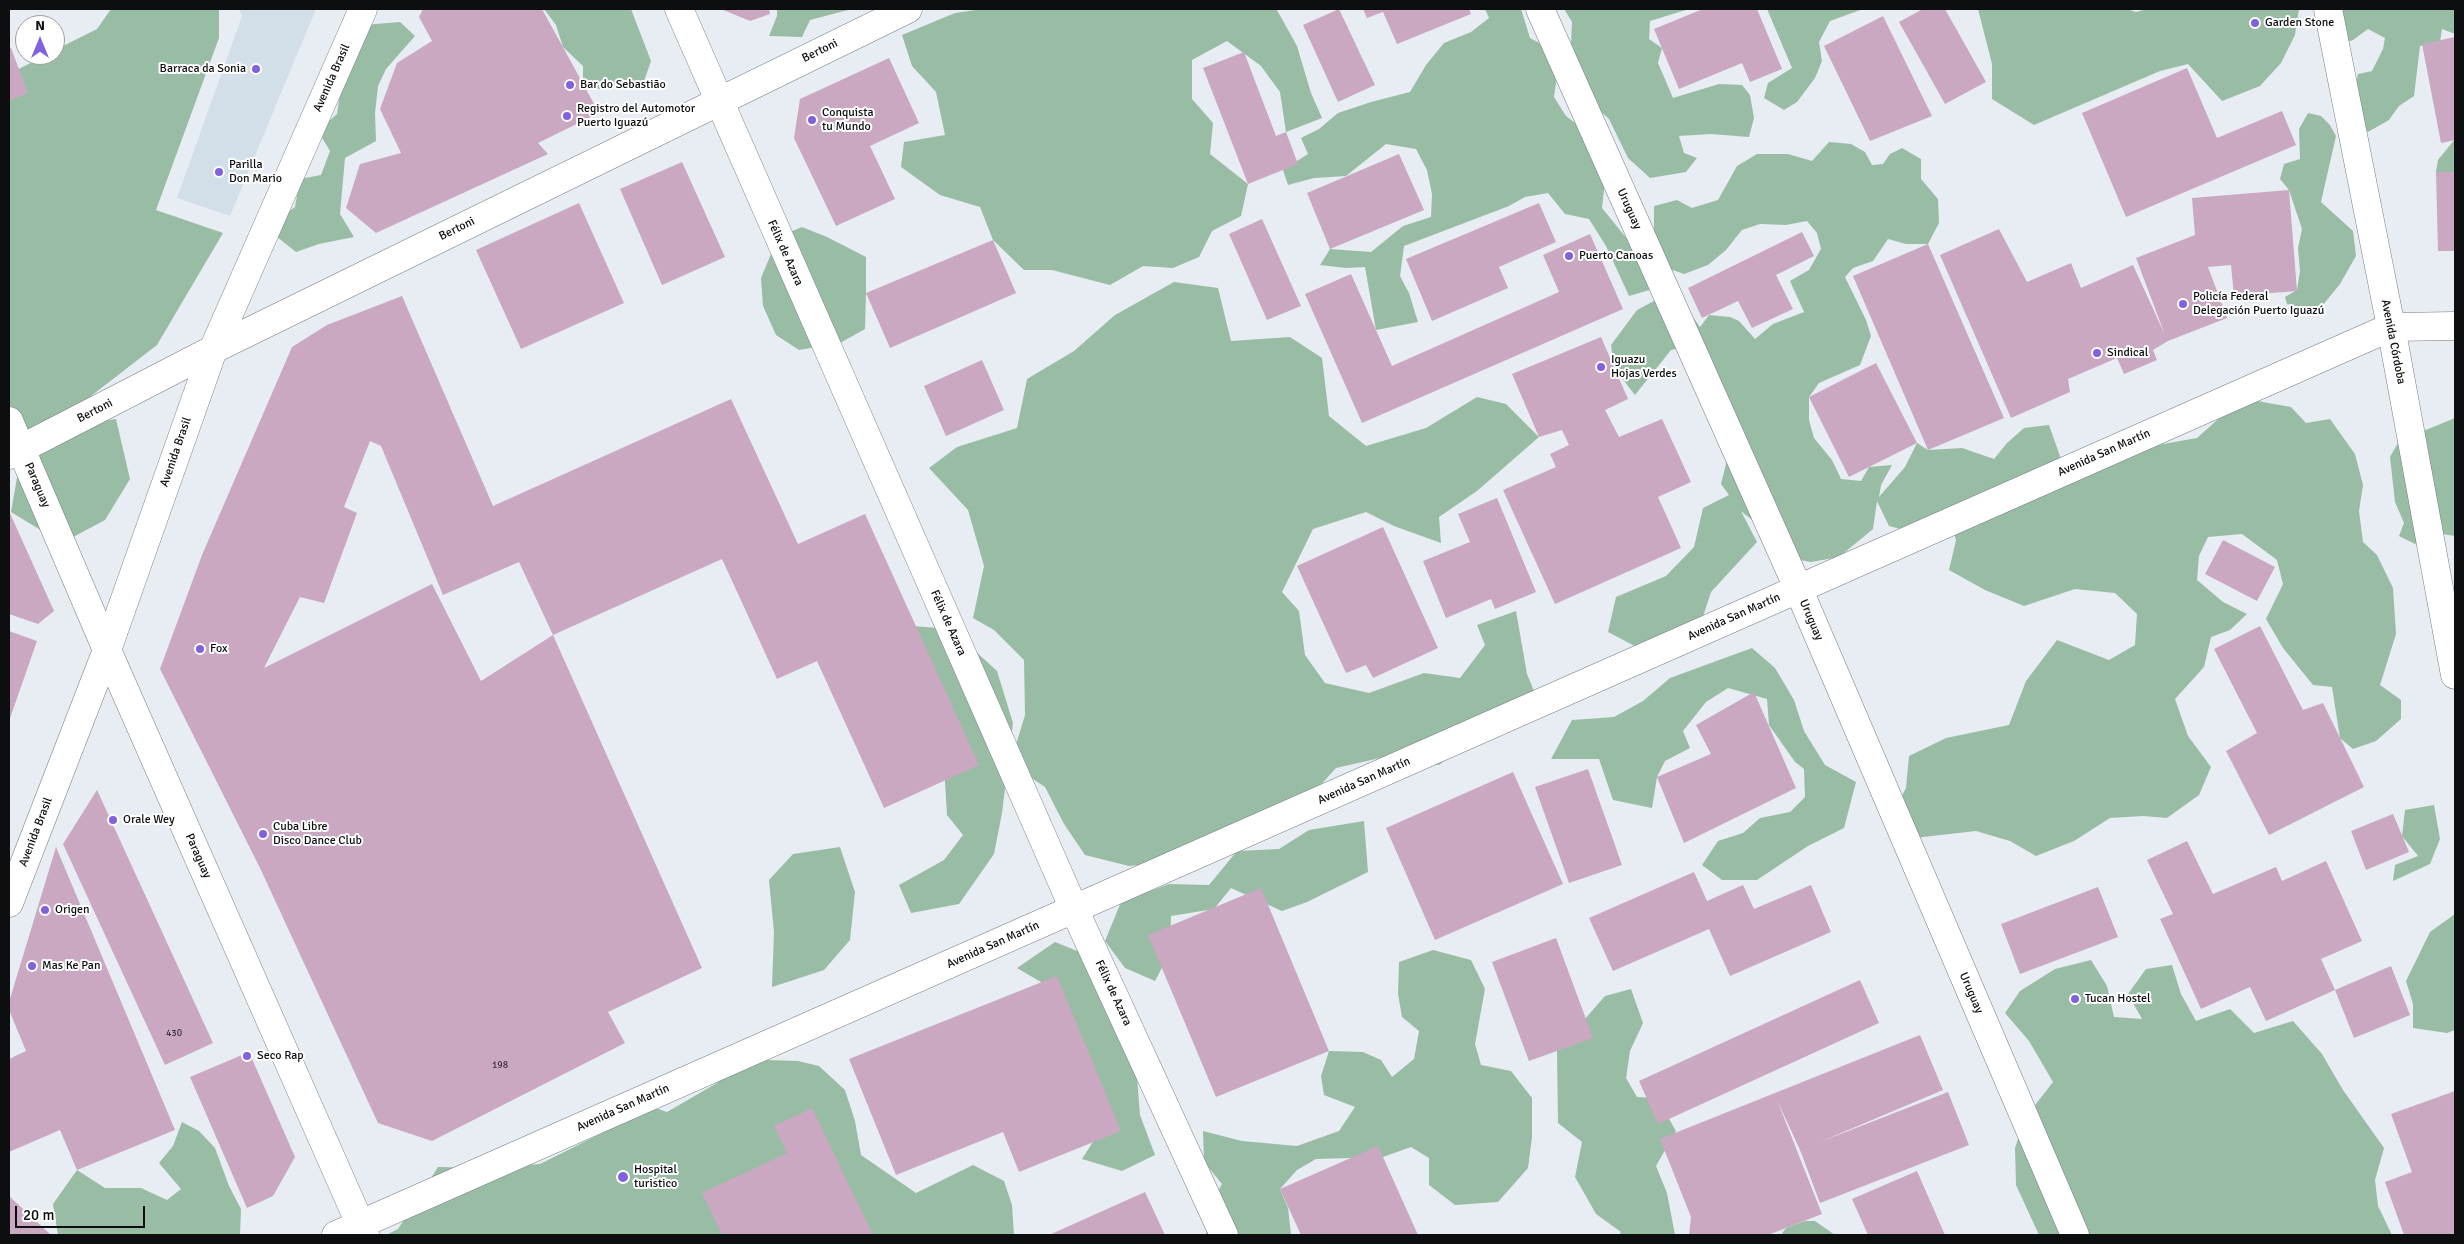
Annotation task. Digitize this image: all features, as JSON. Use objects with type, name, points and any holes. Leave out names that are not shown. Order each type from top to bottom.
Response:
[{"type":"street","name":"Avenida Brasil","points":[[9,903],[107,650],[213,350],[363,9]]},
{"type":"street","name":"Félix de Azara","points":[[679,9],[1074,909],[1224,1235]]},
{"type":"street","name":"Bertoni","points":[[15,452],[213,350],[718,100],[908,9]]},
{"type":"street","name":"Uruguay","points":[[1540,9],[1798,588],[2075,1235]]},
{"type":"street","name":"Avenida Córdoba","points":[[2328,9],[2391,327],[2455,675]]},
{"type":"street","points":[[2391,327],[2455,326]]},
{"type":"street","name":"Avenida San Martín","points":[[354,1231],[1074,909],[2391,327]]},
{"type":"street","name":"Paraguay","points":[[9,421],[15,452],[107,650],[354,1231]]},
{"type":"shaded area","points":[[239,9],[316,9],[230,216],[177,198],[242,16]]},
{"type":"green space","points":[[111,9],[219,9],[219,38],[156,210],[223,233],[157,345],[25,447],[64,427],[116,419],[130,479],[105,520],[62,543],[11,512],[22,449],[9,421],[9,74],[27,65],[65,65],[65,45],[97,29]]},
{"type":"green space","points":[[544,9],[631,9],[651,61],[644,81],[599,89],[583,84],[583,66],[563,47],[556,25]]},
{"type":"green space","points":[[777,9],[852,9],[810,20],[802,37],[769,36],[777,16]]},
{"type":"green space","points":[[982,9],[1334,9],[1277,10],[1297,46],[1311,93],[1322,118],[1286,132],[1280,92],[1261,66],[1227,41],[1192,60],[1192,99],[1213,123],[1210,154],[1248,184],[1241,216],[1212,231],[1199,257],[1173,268],[1143,266],[1110,285],[1052,270],[1024,270],[993,240],[980,207],[940,195],[901,167],[904,142],[945,135],[936,92],[912,66],[902,35],[955,13]]},
{"type":"green space","points":[[1485,9],[1521,9],[1530,38],[1560,54],[1554,97],[1566,116],[1599,141],[1605,181],[1602,208],[1628,240],[1653,262],[1663,286],[1629,296],[1606,246],[1589,219],[1565,214],[1548,193],[1525,197],[1509,206],[1404,246],[1400,276],[1409,293],[1418,322],[1376,330],[1365,267],[1346,268],[1320,265],[1330,249],[1371,252],[1403,226],[1431,217],[1432,194],[1427,170],[1416,149],[1386,144],[1346,176],[1314,178],[1288,185],[1283,170],[1308,154],[1301,138],[1319,129],[1338,113],[1410,92],[1426,65],[1444,43],[1471,32],[1489,18]]},
{"type":"green space","points":[[1564,9],[1689,9],[1650,21],[1649,39],[1662,48],[1658,63],[1673,98],[1719,84],[1742,85],[1750,95],[1754,118],[1749,137],[1711,134],[1679,136],[1684,153],[1697,158],[1686,172],[1650,178],[1628,158],[1609,119],[1576,89],[1571,44],[1572,22]]},
{"type":"green space","points":[[1767,9],[1863,9],[1830,21],[1819,42],[1822,61],[1815,78],[1797,102],[1784,110],[1764,98],[1768,83],[1792,68]]},
{"type":"green space","points":[[1978,9],[2127,9],[2136,12],[2147,9],[2299,9],[2295,35],[2281,63],[2260,86],[2222,101],[2188,64],[2160,71],[2034,125],[1992,99],[1992,64]]},
{"type":"green space","points":[[2324,9],[2455,9],[2455,34],[2442,29],[2440,42],[2420,46],[2414,96],[2399,106],[2389,120],[2368,132],[2350,120],[2355,88],[2358,74],[2372,71],[2383,49],[2385,38],[2368,29],[2353,40],[2336,46]]},
{"type":"green space","points":[[400,22],[415,36],[386,69],[378,86],[375,113],[376,141],[345,158],[340,214],[354,237],[319,244],[296,252],[277,237],[281,217],[295,207],[300,179],[321,175],[330,151],[318,131],[337,114],[343,73],[364,25]]},
{"type":"green space","points":[[2308,113],[2321,116],[2330,125],[2336,136],[2321,202],[2353,231],[2356,256],[2340,284],[2318,311],[2287,304],[2285,297],[2297,290],[2300,271],[2298,248],[2302,229],[2289,190],[2280,179],[2284,164],[2300,159],[2299,129]]},
{"type":"green space","points":[[2455,139],[2455,174],[2436,172],[2438,160]]},
{"type":"green space","points":[[1829,142],[1851,144],[1865,152],[1872,165],[1883,164],[1890,154],[1902,148],[1921,159],[1921,179],[1938,199],[1939,223],[1928,244],[1906,244],[1888,239],[1873,261],[1853,268],[1845,277],[1866,320],[1871,336],[1860,365],[1819,383],[1809,397],[1809,420],[1814,438],[1832,460],[1841,479],[1861,481],[1869,467],[1892,465],[1881,485],[1879,497],[1905,467],[1917,443],[1928,450],[1962,448],[1994,459],[2007,443],[2024,428],[2049,425],[2062,462],[2197,438],[2226,412],[2257,401],[2291,407],[2306,423],[2330,419],[2355,454],[2363,485],[2359,511],[2363,542],[2377,555],[2393,588],[2396,634],[2380,685],[2401,700],[2401,719],[2376,741],[2353,749],[2340,738],[2332,687],[2313,685],[2283,648],[2266,619],[2283,584],[2277,560],[2242,534],[2208,537],[2199,556],[2197,580],[2223,602],[2247,614],[2230,630],[2211,637],[2204,667],[2175,699],[2188,736],[2211,767],[2199,795],[2167,818],[2143,816],[2110,818],[2074,841],[2036,856],[2010,841],[1976,831],[1905,839],[1887,823],[1906,788],[1909,756],[1946,738],[2009,725],[2026,681],[2057,640],[2109,660],[2135,645],[2137,614],[2115,593],[2075,589],[2024,606],[1985,590],[1949,570],[1956,540],[1948,513],[1920,534],[1889,526],[1877,501],[1873,529],[1839,557],[1811,562],[1784,557],[1782,516],[1757,524],[1741,511],[1757,542],[1711,592],[1698,632],[1650,654],[1608,632],[1616,597],[1666,576],[1694,547],[1703,508],[1729,495],[1721,484],[1732,440],[1718,409],[1696,394],[1690,374],[1690,346],[1671,350],[1635,395],[1614,368],[1611,345],[1637,310],[1667,294],[1685,306],[1700,327],[1709,315],[1730,317],[1739,321],[1755,339],[1773,324],[1804,312],[1790,281],[1809,270],[1821,249],[1817,233],[1807,221],[1786,225],[1760,224],[1742,230],[1726,250],[1708,265],[1684,274],[1667,268],[1654,238],[1654,206],[1677,200],[1692,208],[1718,200],[1737,166],[1757,154],[1788,154],[1812,161]]},
{"type":"green space","points":[[802,227],[827,237],[866,257],[866,293],[865,329],[840,343],[799,350],[776,335],[763,306],[761,278],[778,237]]},
{"type":"green space","points":[[1174,282],[1218,288],[1231,341],[1290,337],[1322,358],[1329,416],[1366,446],[1426,428],[1477,397],[1506,404],[1539,437],[1477,491],[1439,517],[1441,543],[1394,526],[1366,512],[1313,529],[1282,592],[1299,611],[1305,655],[1325,683],[1369,693],[1424,673],[1460,678],[1485,645],[1477,625],[1516,611],[1527,674],[1539,703],[1484,728],[1439,765],[1380,758],[1336,768],[1298,810],[1187,860],[1129,866],[1085,855],[1064,824],[1045,787],[1010,764],[1025,715],[1024,660],[994,630],[973,618],[984,566],[968,510],[929,468],[957,447],[1017,428],[1027,379],[1074,351],[1115,315]]},
{"type":"green space","points":[[2455,418],[2455,536],[2442,534],[2415,544],[2399,536],[2404,523],[2395,502],[2390,457],[2399,441]]},
{"type":"green space","points":[[899,625],[951,629],[997,671],[1013,723],[1002,813],[994,854],[959,904],[911,913],[899,885],[944,860],[963,835],[947,815],[944,764]]},
{"type":"green space","points":[[1752,648],[1775,668],[1794,700],[1804,731],[1825,765],[1856,782],[1844,828],[1808,846],[1757,880],[1722,880],[1702,865],[1718,841],[1743,833],[1760,818],[1790,812],[1805,797],[1804,769],[1795,762],[1769,725],[1767,699],[1728,688],[1706,702],[1683,731],[1690,748],[1665,761],[1657,777],[1652,808],[1613,800],[1599,759],[1551,759],[1572,720],[1614,717],[1643,701],[1670,678]]},
{"type":"green space","points":[[2434,805],[2440,839],[2430,864],[2393,881],[2395,865],[2418,856],[2402,836],[2405,810]]},
{"type":"green space","points":[[1364,821],[1368,872],[1307,902],[1282,911],[1231,888],[1214,909],[1171,916],[1170,952],[1155,981],[1125,968],[1105,941],[1121,902],[1169,884],[1209,885],[1237,851],[1279,849],[1309,830]]},
{"type":"green space","points":[[840,847],[855,892],[850,940],[824,970],[772,987],[774,932],[769,880],[793,854]]},
{"type":"green space","points":[[2455,914],[2455,1030],[2447,1033],[2413,1028],[2413,1004],[2406,981],[2430,932]]},
{"type":"green space","points":[[1055,942],[1097,959],[1134,1039],[1140,1115],[1155,1155],[1122,1171],[1082,1159],[1105,1123],[1051,988],[1017,968]]},
{"type":"green space","points":[[1433,950],[1471,960],[1485,989],[1475,1044],[1481,1065],[1511,1071],[1532,1098],[1532,1137],[1528,1168],[1498,1202],[1455,1205],[1429,1185],[1429,1158],[1411,1147],[1383,1157],[1316,1159],[1297,1170],[1280,1189],[1288,1208],[1291,1235],[1206,1235],[1210,1206],[1222,1184],[1204,1162],[1203,1131],[1242,1141],[1297,1146],[1339,1131],[1355,1107],[1324,1095],[1321,1076],[1329,1051],[1363,1052],[1381,1060],[1392,1077],[1414,1059],[1419,1031],[1402,1017],[1398,994],[1399,962]]},
{"type":"green space","points":[[2091,960],[2107,986],[2114,1017],[2142,1019],[2128,994],[2146,969],[2172,965],[2181,994],[2196,1021],[2230,1009],[2254,1033],[2293,1021],[2322,1054],[2343,1090],[2384,1148],[2375,1180],[2378,1206],[2392,1235],[2039,1235],[2016,1185],[2015,1148],[2025,1118],[2053,1082],[2029,1041],[2005,1013],[2020,991],[2055,969]]},
{"type":"green space","points":[[1631,989],[1643,1023],[1630,1051],[1626,1078],[1637,1097],[1657,1098],[1676,1131],[1656,1166],[1667,1193],[1675,1235],[1619,1235],[1621,1232],[1596,1214],[1575,1177],[1582,1142],[1558,1123],[1557,1051],[1605,996]]},
{"type":"green space","points":[[736,1059],[798,1061],[819,1066],[845,1090],[855,1121],[861,1155],[916,1193],[973,1165],[1004,1181],[1012,1205],[1014,1235],[386,1235],[398,1229],[438,1167],[487,1168],[540,1164],[606,1131],[638,1102],[667,1112],[717,1083]]},
{"type":"green space","points":[[182,1122],[199,1131],[215,1148],[229,1186],[241,1209],[240,1235],[58,1235],[53,1204],[77,1170],[105,1188],[141,1188],[167,1200],[181,1189],[159,1163],[173,1146]]},
{"type":"green space","points":[[1805,1221],[1815,1221],[1835,1235],[1781,1235],[1786,1228]]},
{"type":"building","points":[[423,9],[542,9],[599,113],[538,143],[548,154],[376,233],[346,208],[360,164],[401,153],[380,109],[397,63],[432,41],[419,17]]},
{"type":"building","points":[[721,9],[769,9],[770,14],[750,21]]},
{"type":"building","points":[[1339,9],[1375,85],[1338,102],[1303,25]]},
{"type":"building","points":[[1363,9],[1469,9],[1471,14],[1397,44],[1383,12],[1367,18]]},
{"type":"building","points":[[1703,9],[1757,9],[1782,69],[1750,82],[1742,63],[1679,89],[1654,29]]},
{"type":"building","points":[[1923,9],[1945,9],[1986,82],[1945,104],[1899,22]]},
{"type":"building","points":[[1883,16],[1932,116],[1870,141],[1824,46]]},
{"type":"building","points":[[2455,37],[2455,140],[2441,143],[2422,44]]},
{"type":"building","points":[[11,48],[15,65],[17,65],[28,93],[9,101],[9,49]]},
{"type":"building","points":[[1244,52],[1276,136],[1286,132],[1298,164],[1248,184],[1203,68]]},
{"type":"building","points":[[889,58],[919,123],[870,146],[895,199],[836,226],[794,138],[800,99]]},
{"type":"building","points":[[2187,68],[2217,138],[2282,111],[2296,145],[2126,217],[2082,113]]},
{"type":"building","points":[[1399,154],[1424,210],[1330,249],[1307,193]]},
{"type":"building","points":[[682,162],[725,257],[662,285],[620,189]]},
{"type":"building","points":[[2436,172],[2455,172],[2455,251],[2438,251]]},
{"type":"building","points":[[2289,190],[2297,291],[2234,296],[2231,265],[2208,267],[2227,318],[2168,341],[2153,350],[2157,360],[2124,374],[2117,358],[2068,379],[2070,392],[2011,418],[1940,255],[1999,229],[2027,282],[2071,263],[2081,288],[2133,265],[2165,335],[2136,258],[2195,235],[2192,198]]},
{"type":"building","points":[[579,203],[624,303],[521,349],[476,250]]},
{"type":"building","points":[[1539,203],[1556,242],[1499,267],[1508,288],[1432,321],[1406,259]]},
{"type":"building","points":[[1262,219],[1301,306],[1267,320],[1229,234]]},
{"type":"building","points":[[1802,232],[1814,256],[1776,275],[1793,309],[1752,328],[1738,301],[1702,318],[1688,288]]},
{"type":"building","points":[[1590,234],[1623,309],[1362,423],[1305,294],[1351,274],[1392,366],[1559,292],[1543,255]]},
{"type":"building","points":[[993,240],[1016,293],[890,348],[866,293]]},
{"type":"building","points":[[1928,244],[2004,418],[1928,450],[1853,276]]},
{"type":"building","points":[[402,296],[493,506],[731,399],[798,544],[865,514],[979,765],[884,808],[817,661],[777,679],[722,559],[553,635],[702,968],[608,1012],[625,1043],[432,1141],[378,1123],[260,868],[160,669],[202,555],[292,347],[327,325]],"holes":[[[370,441],[381,446],[443,595],[519,562],[553,635],[481,681],[432,584],[264,668],[300,597],[324,603],[357,513],[344,507]]]},
{"type":"building","points":[[1601,337],[1628,399],[1605,410],[1619,437],[1662,419],[1691,482],[1658,497],[1681,548],[1555,604],[1503,490],[1556,467],[1550,454],[1569,445],[1562,430],[1539,437],[1512,374]]},
{"type":"building","points":[[982,360],[1004,410],[946,436],[924,386]]},
{"type":"building","points":[[1876,363],[1917,443],[1849,477],[1809,397]]},
{"type":"building","points":[[1497,498],[1536,592],[1495,609],[1491,599],[1446,618],[1423,561],[1470,542],[1458,514]]},
{"type":"building","points":[[9,511],[54,611],[38,624],[9,614]]},
{"type":"building","points":[[1383,527],[1438,648],[1373,678],[1366,665],[1346,673],[1297,566]]},
{"type":"building","points":[[2223,540],[2275,567],[2257,601],[2205,574]]},
{"type":"building","points":[[2260,626],[2303,710],[2323,703],[2364,787],[2269,835],[2226,751],[2257,733],[2214,649]]},
{"type":"building","points":[[9,631],[37,641],[9,721]]},
{"type":"building","points":[[1754,692],[1796,788],[1684,843],[1657,777],[1711,754],[1696,725]]},
{"type":"building","points":[[1588,769],[1622,865],[1569,883],[1535,787]]},
{"type":"building","points":[[1513,772],[1563,884],[1435,940],[1386,828]]},
{"type":"building","points":[[97,790],[213,1043],[165,1065],[63,844]]},
{"type":"building","points":[[2393,814],[2409,852],[2366,870],[2351,831]]},
{"type":"building","points":[[2187,841],[2213,894],[2276,867],[2282,881],[2326,861],[2362,941],[2321,959],[2335,990],[2266,1021],[2250,987],[2201,1009],[2160,919],[2173,914],[2147,860]]},
{"type":"building","points":[[56,847],[175,1130],[77,1170],[60,1130],[9,1152],[9,1059],[26,1051],[9,1010],[9,1002]]},
{"type":"building","points":[[1694,872],[1707,901],[1743,885],[1754,909],[1811,885],[1831,932],[1730,976],[1709,929],[1613,971],[1589,918]]},
{"type":"building","points":[[2098,887],[2118,937],[2020,974],[2001,924]]},
{"type":"building","points":[[1261,888],[1329,1051],[1216,1097],[1148,935]]},
{"type":"building","points":[[1556,938],[1593,1038],[1529,1061],[1492,962]]},
{"type":"building","points":[[2391,966],[2410,1015],[2354,1038],[2335,990]]},
{"type":"building","points":[[1057,976],[1121,1131],[1019,1172],[1003,1132],[896,1175],[849,1059]]},
{"type":"building","points":[[1860,980],[1879,1023],[1658,1124],[1639,1081]]},
{"type":"building","points":[[1920,1035],[1943,1090],[1820,1142],[1948,1092],[1969,1145],[1820,1203],[1800,1150],[1777,1100],[1822,1214],[1768,1235],[1689,1235],[1691,1217],[1660,1139]]},
{"type":"building","points":[[249,1052],[295,1157],[273,1196],[247,1208],[190,1077]]},
{"type":"building","points":[[2455,1091],[2455,1235],[2404,1235],[2385,1182],[2412,1172],[2391,1114]]},
{"type":"building","points":[[812,1108],[873,1235],[722,1235],[702,1193],[787,1153],[774,1126]]},
{"type":"building","points":[[1378,1146],[1418,1235],[1301,1235],[1280,1189]]},
{"type":"building","points":[[1917,1171],[1945,1235],[1868,1235],[1852,1199]]},
{"type":"building","points":[[1145,1192],[1165,1235],[1049,1235]]},
{"type":"building","points":[[9,1196],[51,1235],[9,1235]]},
{"type":"place","name":"Garden Stone","points":[[2255,23]]},
{"type":"place","name":"Barraca da Sonia","points":[[256,69]]},
{"type":"place","name":"Bar do Sebastião","points":[[570,85]]},
{"type":"place","name":"Registro del Automotor Puerto Iguazú","points":[[567,116]]},
{"type":"place","name":"Conquista tu Mundo","points":[[812,120]]},
{"type":"place","name":"Parilla Don Mario","points":[[219,172]]},
{"type":"place","name":"Puerto Canoas","points":[[1569,256]]},
{"type":"place","name":"Policía Federal Delegación Puerto Iguazú","points":[[2183,304]]},
{"type":"place","name":"Sindical","points":[[2097,353]]},
{"type":"place","name":"Iguazu Hojas Verdes","points":[[1601,367]]},
{"type":"place","name":"Fox","points":[[200,649]]},
{"type":"place","name":"Orale Wey","points":[[113,820]]},
{"type":"place","name":"Cuba Libre Disco Dance Club","points":[[263,834]]},
{"type":"place","name":"Origen","points":[[45,910]]},
{"type":"place","name":"Mas Ke Pan","points":[[32,966]]},
{"type":"place","name":"Tucan Hostel","points":[[2075,999]]},
{"type":"place","name":"Seco Rap","points":[[247,1056]]},
{"type":"place","name":"Hospital turistico","points":[[623,1177]]}]
